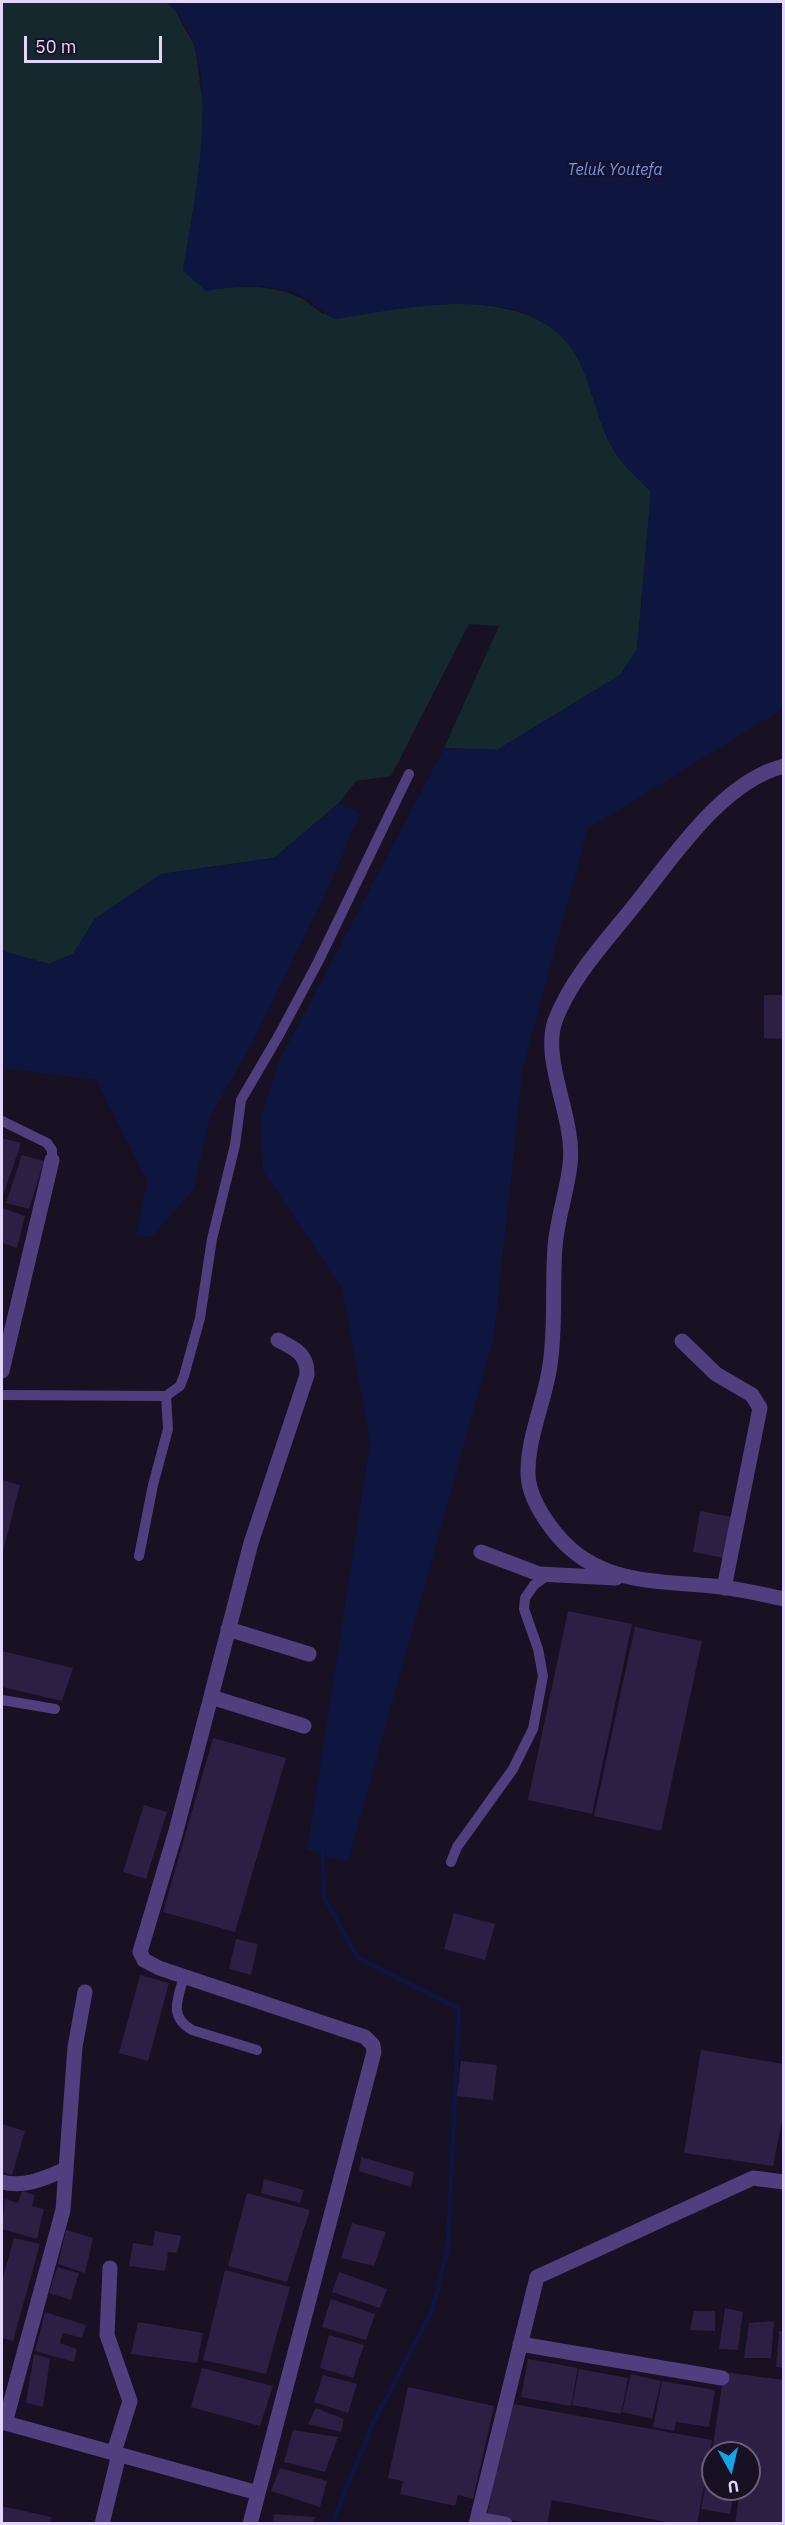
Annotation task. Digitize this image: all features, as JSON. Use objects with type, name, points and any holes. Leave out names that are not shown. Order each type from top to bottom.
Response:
[{"type":"street","points":[[631,1580],[592,1563],[572,1549],[551,1528],[536,1503],[530,1483],[530,1455],[551,1364],[555,1244],[571,1162],[562,1095],[550,1039],[562,1005],[589,962],[687,840],[751,780],[764,772],[783,766]]},
{"type":"street","points":[[2,1371],[52,1160]]},
{"type":"street","points":[[250,2523],[374,2052],[372,2044],[365,2037],[184,1976],[144,1960],[140,1952],[251,1544],[307,1375],[308,1367],[303,1355],[278,1340]]},
{"type":"street","points":[[682,1341],[716,1374],[752,1395],[760,1408],[724,1588]]},
{"type":"street","points":[[481,1552],[521,1570],[548,1575],[724,1588],[783,1599]]},
{"type":"street","points":[[228,1629],[309,1654]]},
{"type":"street","points":[[211,1697],[304,1726]]},
{"type":"street","points":[[85,1992],[75,2047],[59,2229],[3,2423],[258,2493]]},
{"type":"street","points":[[2,2182],[13,2185],[27,2184],[66,2169]]},
{"type":"street","points":[[505,2523],[477,2521],[537,2277],[753,2178],[783,2182]]},
{"type":"street","points":[[102,2523],[116,2453],[130,2401],[107,2335],[110,2268]]},
{"type":"street","points":[[520,2344],[722,2378]]},
{"type":"lane","points":[[2,1395],[166,1396],[180,1386],[201,1318],[212,1239],[235,1145],[241,1100],[318,962],[409,774]]},
{"type":"lane","points":[[2,1121],[46,1143],[52,1150],[52,1160]]},
{"type":"lane","points":[[139,1556],[153,1485],[168,1429],[166,1396]]},
{"type":"lane","points":[[451,1862],[457,1847],[513,1769],[533,1729],[543,1677],[538,1649],[524,1609],[525,1598],[534,1585],[548,1575]]},
{"type":"lane","points":[[2,1700],[55,1709]]},
{"type":"lane","points":[[184,1976],[176,2008],[178,2019],[183,2024],[257,2050]]},
{"type":"green space","points":[[2,2],[166,2],[174,8],[195,47],[203,105],[205,290],[237,287],[268,288],[297,296],[322,314],[426,304],[464,304],[500,307],[533,317],[560,335],[580,362],[605,433],[617,455],[651,492],[637,650],[620,675],[497,750],[444,748],[499,626],[469,624],[391,776],[356,781],[339,803],[274,858],[161,874],[95,919],[73,954],[49,964],[2,951]]},
{"type":"water","name":"Teluk Youtefa","points":[[166,2],[783,2],[783,709],[588,829],[523,1068],[494,1337],[348,1862],[307,1850],[370,1443],[342,1289],[263,1171],[260,1118],[278,1063],[444,748],[497,750],[620,675],[637,650],[651,492],[617,455],[601,421],[579,361],[559,334],[534,317],[503,307],[469,304],[398,309],[335,319],[305,298],[289,291],[253,287],[206,291],[183,271],[199,168],[202,91],[197,55],[186,25]]},
{"type":"water","points":[[339,803],[361,813],[325,895],[250,1047],[210,1117],[194,1189],[153,1236],[136,1237],[147,1181],[96,1080],[2,1068],[2,951],[49,964],[73,954],[95,919],[161,874],[274,858]]},
{"type":"building","points":[[764,995],[784,995],[784,1039],[764,1038]]},
{"type":"building","points":[[2,1138],[21,1143],[2,1199]]},
{"type":"building","points":[[22,1155],[44,1161],[29,1209],[6,1203]]},
{"type":"building","points":[[2,1208],[25,1216],[17,1248],[2,1243]]},
{"type":"building","points":[[2,1480],[20,1485],[2,1555]]},
{"type":"building","points":[[700,1511],[732,1517],[724,1558],[693,1552]]},
{"type":"building","points":[[568,1611],[632,1624],[592,1814],[528,1800]]},
{"type":"building","points":[[635,1627],[702,1641],[661,1831],[594,1816]]},
{"type":"building","points":[[2,1651],[73,1668],[62,1701],[2,1687]]},
{"type":"building","points":[[213,1738],[286,1758],[235,1932],[163,1912]]},
{"type":"building","points":[[144,1805],[167,1812],[146,1879],[123,1872]]},
{"type":"building","points":[[454,1913],[495,1924],[485,1960],[444,1949]]},
{"type":"building","points":[[236,1939],[258,1944],[251,1975],[229,1969]]},
{"type":"building","points":[[140,1975],[169,1983],[148,2061],[119,2053]]},
{"type":"building","points":[[701,2050],[784,2064],[784,2111],[773,2166],[684,2153]]},
{"type":"building","points":[[461,2061],[497,2065],[493,2100],[457,2096]]},
{"type":"building","points":[[2,2124],[25,2131],[12,2175],[2,2172]]},
{"type":"building","points":[[361,2157],[414,2172],[411,2187],[359,2171]]},
{"type":"building","points":[[264,2179],[304,2190],[300,2203],[261,2193]]},
{"type":"building","points":[[22,2191],[35,2195],[32,2206],[44,2209],[37,2239],[2,2229],[5,2199],[18,2203]]},
{"type":"building","points":[[247,2193],[310,2210],[287,2282],[228,2266]]},
{"type":"building","points":[[352,2223],[386,2232],[374,2266],[341,2258]]},
{"type":"building","points":[[66,2230],[93,2238],[85,2273],[58,2264]]},
{"type":"building","points":[[155,2231],[181,2236],[177,2253],[168,2252],[165,2271],[129,2266],[133,2243],[153,2246]]},
{"type":"building","points":[[14,2238],[40,2244],[13,2341],[2,2338],[2,2281]]},
{"type":"building","points":[[57,2267],[79,2273],[71,2300],[49,2293]]},
{"type":"building","points":[[225,2270],[290,2287],[266,2374],[203,2360]]},
{"type":"building","points":[[339,2272],[387,2289],[380,2308],[332,2292]]},
{"type":"building","points":[[331,2299],[375,2314],[366,2340],[322,2327]]},
{"type":"building","points":[[725,2308],[743,2312],[738,2350],[719,2349]]},
{"type":"building","points":[[694,2311],[715,2311],[715,2331],[690,2330]]},
{"type":"building","points":[[45,2312],[86,2325],[82,2338],[63,2333],[60,2343],[77,2349],[74,2362],[35,2351]]},
{"type":"building","points":[[774,2321],[771,2358],[744,2358],[749,2323]]},
{"type":"building","points":[[138,2322],[203,2333],[197,2363],[131,2354]]},
{"type":"building","points":[[779,2331],[784,2332],[784,2368],[776,2367]]},
{"type":"building","points":[[329,2335],[364,2345],[353,2378],[320,2368]]},
{"type":"building","points":[[34,2354],[50,2359],[43,2407],[26,2403]]},
{"type":"building","points":[[528,2359],[578,2368],[571,2406],[521,2397]]},
{"type":"building","points":[[202,2368],[273,2386],[260,2426],[191,2407]]},
{"type":"building","points":[[579,2369],[628,2378],[621,2414],[572,2405]]},
{"type":"building","points":[[724,2372],[784,2380],[784,2524],[735,2524],[738,2501],[761,2501],[761,2441],[714,2441]]},
{"type":"building","points":[[631,2374],[661,2381],[652,2419],[622,2412]]},
{"type":"building","points":[[323,2375],[357,2384],[348,2413],[314,2402]]},
{"type":"building","points":[[662,2381],[715,2390],[709,2427],[676,2422],[674,2431],[653,2427]]},
{"type":"building","points":[[408,2387],[494,2406],[473,2499],[458,2495],[455,2506],[400,2494],[403,2481],[388,2478]]},
{"type":"building","points":[[508,2403],[712,2440],[701,2441],[701,2501],[697,2524],[677,2524],[552,2500],[547,2524],[531,2524],[487,2515]]},
{"type":"building","points":[[316,2408],[344,2419],[341,2432],[308,2424]]},
{"type":"building","points":[[293,2430],[338,2437],[325,2472],[284,2462]]},
{"type":"building","points":[[280,2468],[327,2481],[320,2507],[271,2491]]},
{"type":"building","points":[[703,2501],[732,2501],[730,2514],[701,2509]]},
{"type":"building","points":[[2,2506],[51,2517],[50,2524],[2,2524]]},
{"type":"building","points":[[274,2514],[315,2517],[313,2524],[273,2524]]},
{"type":"waterway","points":[[323,1850],[324,1897],[357,1957],[459,2009],[448,2246],[433,2308],[371,2428],[332,2524]]}]
